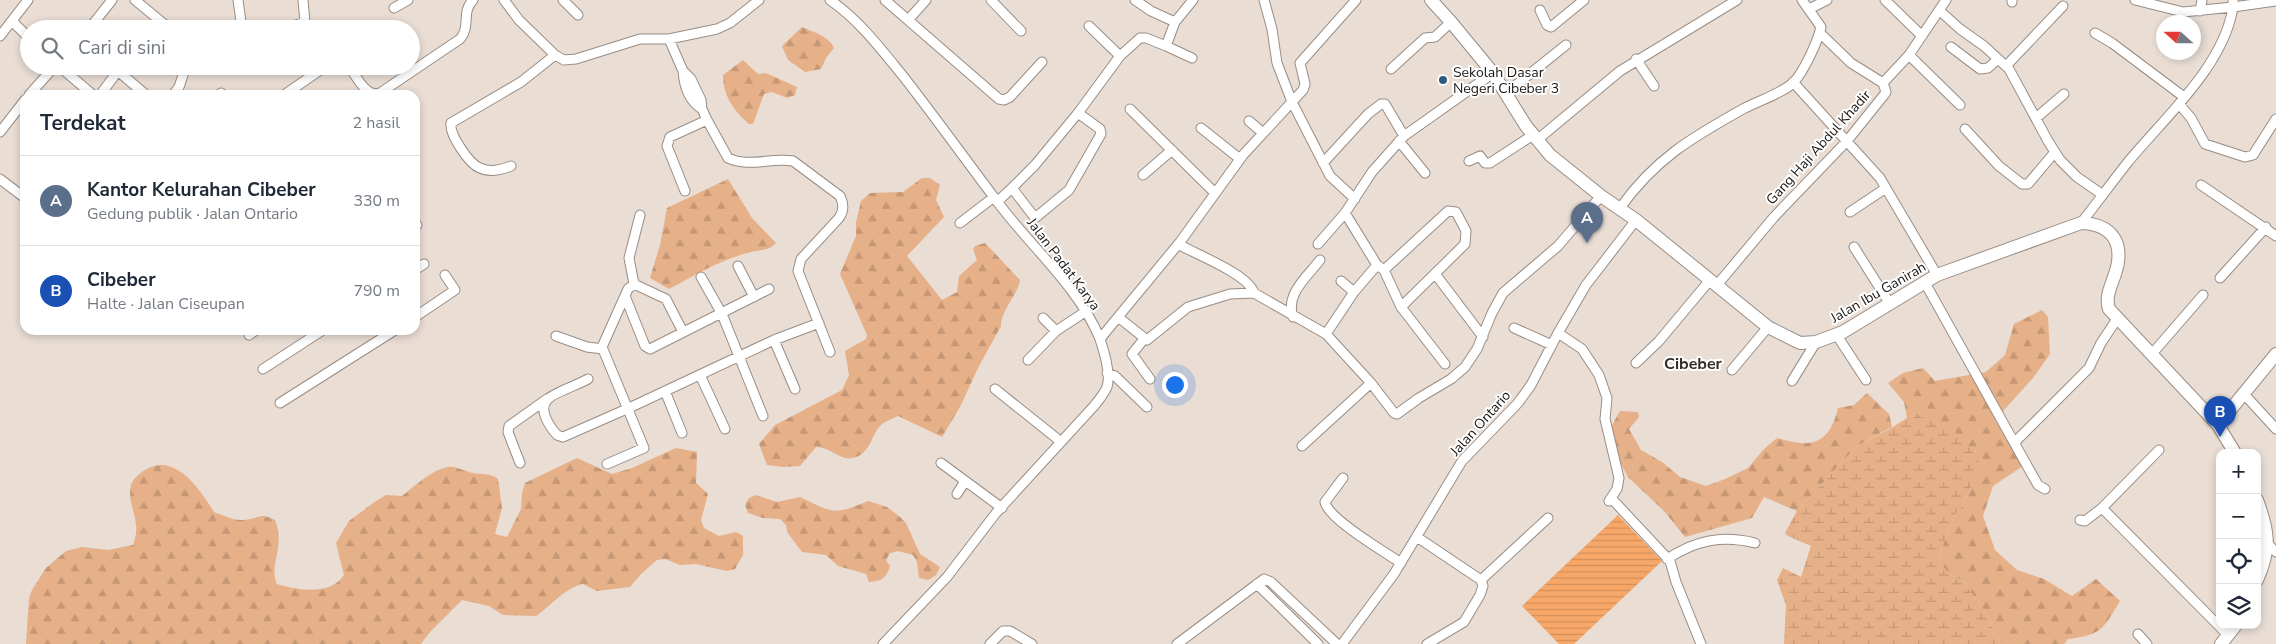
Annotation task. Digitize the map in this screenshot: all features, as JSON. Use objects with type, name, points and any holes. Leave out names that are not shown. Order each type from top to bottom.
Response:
[{"type":"main road","name":"Jalan Ibu Ganirah","points":[[1430,0],[1451,22],[1493,74],[1535,138],[1564,168],[1636,220],[1768,327],[1800,343],[1816,342],[1859,323],[1924,281],[1937,275],[2081,223]]},
{"type":"main road","points":[[2081,223],[2094,224],[2104,228],[2113,235],[2117,244],[2118,265],[2107,300],[2109,309],[2218,425],[2233,449]]},
{"type":"main road","points":[[2218,425],[2275,357]]},
{"type":"main road","points":[[2261,511],[2272,548],[2261,571]]},
{"type":"main road","points":[[2225,640],[2233,629]]},
{"type":"street","points":[[0,36],[13,22],[28,0]]},
{"type":"street","points":[[96,20],[112,0]]},
{"type":"street","points":[[134,0],[159,20]]},
{"type":"street","points":[[238,0],[241,20]]},
{"type":"street","points":[[303,0],[305,20]]},
{"type":"street","points":[[394,8],[408,0]]},
{"type":"street","points":[[420,66],[460,39],[466,29],[466,9],[473,0]]},
{"type":"street","points":[[564,0],[578,16]]},
{"type":"street","points":[[508,2],[519,20],[554,55],[564,60],[570,60],[640,39],[669,39],[717,29],[730,23],[759,0]]},
{"type":"street","name":"Jalan Padat Karya","points":[[830,0],[844,10],[887,56],[957,145],[996,200],[1086,312],[1100,339],[1108,372],[1108,386],[1101,397],[996,513],[973,540],[947,577],[883,644]]},
{"type":"street","points":[[885,0],[999,99],[1004,100],[1010,97],[1042,62]]},
{"type":"street","points":[[909,19],[926,0]]},
{"type":"street","points":[[991,0],[1021,31]]},
{"type":"street","points":[[1136,0],[1151,11],[1175,22]]},
{"type":"street","points":[[1166,46],[1175,22],[1193,0]]},
{"type":"street","points":[[1264,0],[1272,29],[1277,63],[1292,102],[1323,163],[1334,180],[1355,199]]},
{"type":"street","points":[[1100,339],[1178,244],[1214,192],[1240,159],[1304,87],[1300,63],[1356,0]]},
{"type":"street","points":[[1470,161],[1480,156],[1486,163],[1490,164],[1535,138],[1636,59],[1737,0]]},
{"type":"street","points":[[1620,208],[1655,166],[1670,153],[1710,127],[1793,82],[1800,73],[1820,33],[1819,22],[1802,0]]},
{"type":"street","points":[[1809,9],[1826,0]]},
{"type":"street","points":[[1885,0],[1922,36]]},
{"type":"street","name":"Gang Haji Abdul Khadir","points":[[1636,363],[1659,341],[1847,141],[1884,95],[1886,92],[1883,84],[1909,55],[1940,12],[1946,0]]},
{"type":"street","points":[[2135,0],[2183,12],[2200,11],[2233,4],[2276,1]]},
{"type":"street","points":[[2200,11],[2202,0]]},
{"type":"street","points":[[1540,10],[1547,25],[1551,27],[1578,2]]},
{"type":"street","points":[[2081,223],[2129,161],[2181,100],[2216,51],[2228,27],[2233,4]]},
{"type":"street","points":[[2006,66],[2063,6]]},
{"type":"street","points":[[1940,12],[1984,46],[2006,66],[2055,152],[2076,177],[2103,195]]},
{"type":"street","points":[[13,22],[20,29]]},
{"type":"street","points":[[1391,69],[1425,38],[1435,37],[1451,22]]},
{"type":"street","points":[[1089,26],[1120,56]]},
{"type":"street","points":[[1820,33],[1851,63],[1883,84]]},
{"type":"street","points":[[2095,33],[2112,43],[2181,100],[2204,144],[2246,157],[2253,155],[2272,134],[2276,119]]},
{"type":"street","points":[[960,223],[1012,188],[1035,166],[1078,113],[1120,56],[1140,38],[1146,38],[1192,58]]},
{"type":"street","points":[[669,39],[683,71],[684,82],[693,102],[702,110],[728,158],[746,164],[785,160],[793,161],[840,196],[844,206],[843,213],[801,259],[798,265],[798,271],[830,352]]},
{"type":"street","points":[[1506,93],[1566,45]]},
{"type":"street","points":[[1951,47],[1980,69],[1988,68],[1998,60]]},
{"type":"street","points":[[511,166],[500,170],[488,170],[473,164],[451,133],[451,123],[521,82],[554,55]]},
{"type":"street","points":[[1909,55],[1960,105]]},
{"type":"street","points":[[1636,59],[1654,86]]},
{"type":"street","points":[[1318,244],[1345,213],[1372,172],[1401,138],[1493,74]]},
{"type":"street","points":[[35,90],[49,75]]},
{"type":"street","points":[[68,75],[87,90]]},
{"type":"street","points":[[103,90],[112,75]]},
{"type":"street","points":[[123,75],[140,90]]},
{"type":"street","points":[[177,90],[183,75]]},
{"type":"street","points":[[291,90],[313,75]]},
{"type":"street","points":[[356,75],[367,90]]},
{"type":"street","points":[[384,90],[407,75]]},
{"type":"street","points":[[1793,82],[1847,141],[1886,188],[1937,275]]},
{"type":"street","points":[[2036,118],[2064,94]]},
{"type":"street","points":[[1323,163],[1368,114],[1381,104],[1385,104],[1401,138],[1425,173]]},
{"type":"street","points":[[0,132],[20,106]]},
{"type":"street","points":[[1130,109],[1214,192]]},
{"type":"street","points":[[1022,230],[1034,218],[1070,190],[1100,138],[1100,129],[1078,113]]},
{"type":"street","points":[[685,191],[667,146],[667,141],[707,120]]},
{"type":"street","points":[[1249,121],[1263,133]]},
{"type":"street","points":[[1201,128],[1240,159]]},
{"type":"street","points":[[1965,129],[2000,166],[2022,184],[2028,184],[2055,152]]},
{"type":"street","points":[[1143,175],[1172,150]]},
{"type":"street","points":[[0,179],[20,191]]},
{"type":"street","points":[[2201,185],[2276,236]]},
{"type":"street","points":[[1012,188],[1034,218]]},
{"type":"street","points":[[1850,212],[1886,188]]},
{"type":"street","points":[[1178,244],[1227,269],[1249,284],[1254,293],[1326,334],[1371,383],[1394,413],[1397,414],[1465,367],[1483,337],[1492,313],[1503,293],[1558,246],[1601,196]]},
{"type":"street","points":[[1326,334],[1354,292],[1445,213],[1456,212],[1462,221],[1467,240],[1436,275],[1401,307]]},
{"type":"street","points":[[1345,213],[1381,267],[1401,307],[1445,364]]},
{"type":"street","points":[[634,284],[628,258],[640,215]]},
{"type":"street","name":"Jalan Ontario","points":[[1342,644],[1401,563],[1462,461],[1531,386],[1558,333],[1586,285],[1636,220]]},
{"type":"street","points":[[2220,278],[2266,228]]},
{"type":"street","points":[[1854,247],[1890,304]]},
{"type":"street","points":[[1293,316],[1290,304],[1292,295],[1320,260]]},
{"type":"street","points":[[420,267],[424,264]]},
{"type":"street","points":[[738,266],[754,297]]},
{"type":"street","points":[[420,314],[455,290],[445,275]]},
{"type":"street","points":[[1436,275],[1483,337]]},
{"type":"street","points":[[702,277],[722,314],[763,416]]},
{"type":"street","points":[[1924,281],[2030,471],[2038,484],[2045,489]]},
{"type":"street","points":[[1341,282],[1354,292]]},
{"type":"street","points":[[607,464],[644,448],[603,349],[628,289],[634,284]]},
{"type":"street","points":[[634,284],[666,299],[683,332]]},
{"type":"street","points":[[625,296],[648,348],[722,314],[769,289]]},
{"type":"street","points":[[1150,379],[1132,354],[1144,340],[1155,335],[1188,307],[1230,294],[1254,293]]},
{"type":"street","points":[[2151,355],[2203,295]]},
{"type":"street","points":[[1028,360],[1056,331],[1086,312]]},
{"type":"street","points":[[1118,317],[1144,340]]},
{"type":"street","points":[[1043,318],[1056,331]]},
{"type":"street","points":[[2015,442],[2089,368],[2101,343],[2117,319]]},
{"type":"street","points":[[548,399],[544,406],[545,417],[557,435],[563,437],[774,340],[819,323]]},
{"type":"street","points":[[1732,370],[1768,327]]},
{"type":"street","points":[[1514,328],[1552,345]]},
{"type":"street","points":[[1558,333],[1582,349],[1599,375],[1607,398],[1605,419],[1619,478],[1610,500],[1670,562],[1701,644]]},
{"type":"street","points":[[1836,334],[1866,380]]},
{"type":"street","points":[[264,368],[315,335]]},
{"type":"street","points":[[280,403],[384,335]]},
{"type":"street","points":[[556,336],[587,347],[603,349]]},
{"type":"street","points":[[774,340],[795,389]]},
{"type":"street","points":[[1792,381],[1816,342]]},
{"type":"street","points":[[1108,372],[1115,376],[1147,407]]},
{"type":"street","points":[[700,375],[725,430]]},
{"type":"street","points":[[520,463],[508,432],[509,426],[548,399],[588,380]]},
{"type":"street","points":[[1302,446],[1371,383]]},
{"type":"street","points":[[995,389],[1060,441]]},
{"type":"street","points":[[666,391],[682,433]]},
{"type":"street","points":[[2243,393],[2276,428]]},
{"type":"street","points":[[2080,520],[2085,521],[2102,508],[2159,450]]},
{"type":"street","points":[[941,464],[1002,508]]},
{"type":"street","points":[[1343,478],[1327,498],[1325,502],[1327,508],[1341,522],[1401,563]]},
{"type":"street","points":[[957,494],[965,481]]},
{"type":"street","points":[[2102,508],[2225,640]]},
{"type":"street","points":[[1481,580],[1548,518]]},
{"type":"street","points":[[1417,537],[1481,580],[1482,586],[1480,595],[1464,622],[1427,644]]},
{"type":"street","points":[[1668,559],[1680,550],[1706,540],[1743,540],[1755,543]]},
{"type":"street","points":[[1177,644],[1264,580],[1271,582],[1337,644]]},
{"type":"street","points":[[1257,584],[1318,644]]},
{"type":"street","points":[[990,644],[1003,631],[1010,632],[1032,644]]},
{"type":"street","points":[[2138,634],[2147,644]]},
{"type":"green space","points":[[802,27],[825,37],[834,48],[826,58],[821,69],[805,72],[788,60],[782,46]]},
{"type":"green space","points":[[743,60],[758,74],[766,73],[797,87],[795,95],[787,98],[772,92],[764,94],[753,124],[749,124],[734,108],[725,90],[723,75]]},
{"type":"green space","points":[[922,178],[930,178],[940,185],[936,200],[944,217],[907,256],[942,300],[957,292],[959,276],[977,260],[973,249],[975,246],[985,243],[1020,280],[1003,315],[1001,326],[978,368],[960,407],[942,437],[898,416],[880,426],[867,449],[859,456],[848,458],[821,447],[816,447],[800,466],[767,465],[759,444],[775,425],[842,390],[849,375],[845,351],[866,339],[867,335],[840,274],[856,236],[856,222],[861,201],[870,193],[903,192]]},
{"type":"green space","points":[[728,179],[752,218],[776,243],[767,249],[740,255],[719,263],[669,289],[650,278],[660,245],[667,208]]},
{"type":"green space","points":[[2042,310],[2048,317],[2050,354],[2033,378],[1995,420],[2023,466],[1993,486],[1983,516],[1995,550],[2017,570],[2044,579],[2072,596],[2096,579],[2120,601],[2105,624],[2095,633],[2068,639],[2064,644],[2003,644],[1995,634],[1988,617],[1963,581],[1949,574],[1939,561],[1940,553],[1954,516],[1960,509],[1976,478],[1974,453],[1915,416],[1907,418],[1904,402],[1888,383],[1903,373],[1923,368],[1935,381],[1986,372],[2005,355],[2014,324]]},
{"type":"green space","points":[[1867,393],[1889,414],[1892,427],[1857,446],[1797,511],[1764,497],[1752,518],[1685,537],[1664,511],[1628,477],[1621,464],[1611,427],[1620,411],[1638,412],[1639,417],[1629,429],[1641,450],[1662,462],[1680,477],[1706,486],[1748,468],[1764,449],[1777,438],[1808,443],[1823,437],[1834,421],[1838,408],[1854,405]]},
{"type":"green space","points":[[1915,416],[1933,420],[1950,428],[1966,443],[1979,460],[1976,478],[1960,509],[1954,516],[1940,553],[1939,561],[1949,574],[1963,581],[1988,617],[1995,634],[2003,644],[1784,644],[1786,605],[1777,580],[1783,568],[1801,577],[1811,546],[1785,533],[1797,511],[1857,446],[1907,418]]},
{"type":"green space","points":[[676,448],[697,452],[696,483],[708,494],[701,520],[704,528],[719,536],[736,532],[743,536],[743,555],[735,569],[727,571],[696,564],[680,565],[665,559],[657,560],[630,587],[597,591],[583,584],[576,586],[564,593],[536,616],[503,615],[489,606],[462,600],[430,632],[421,644],[26,644],[29,598],[46,568],[66,551],[82,547],[108,550],[133,545],[136,528],[130,493],[131,485],[140,474],[158,465],[178,470],[187,477],[203,494],[214,512],[232,519],[248,520],[265,516],[275,520],[279,539],[274,570],[277,584],[313,590],[331,586],[344,575],[336,543],[349,521],[386,495],[402,496],[426,477],[440,469],[453,467],[498,479],[502,508],[495,534],[507,537],[521,509],[525,483],[577,458],[612,474],[632,468]]},
{"type":"green space","points":[[756,495],[777,502],[800,497],[834,511],[847,509],[868,501],[887,507],[906,523],[920,554],[940,567],[936,575],[928,580],[919,578],[917,562],[913,555],[898,551],[890,553],[886,560],[890,566],[885,577],[869,582],[866,574],[838,566],[826,555],[802,552],[787,532],[786,525],[780,519],[763,518],[748,513],[745,505],[749,498]]},
{"type":"shaded area","points":[[1618,515],[1662,561],[1574,644],[1559,644],[1522,606]]},
{"type":"place","name":"Sekolah Dasar Negeri Cibeber 3","points":[[1443,80]]},
{"type":"place","name":"Kantor Kelurahan Cibeber","points":[[1587,243]]},
{"type":"place","name":"Cibeber","points":[[2220,437]]},
{"type":"district","name":"Cibeber","points":[[1693,363]]}]
